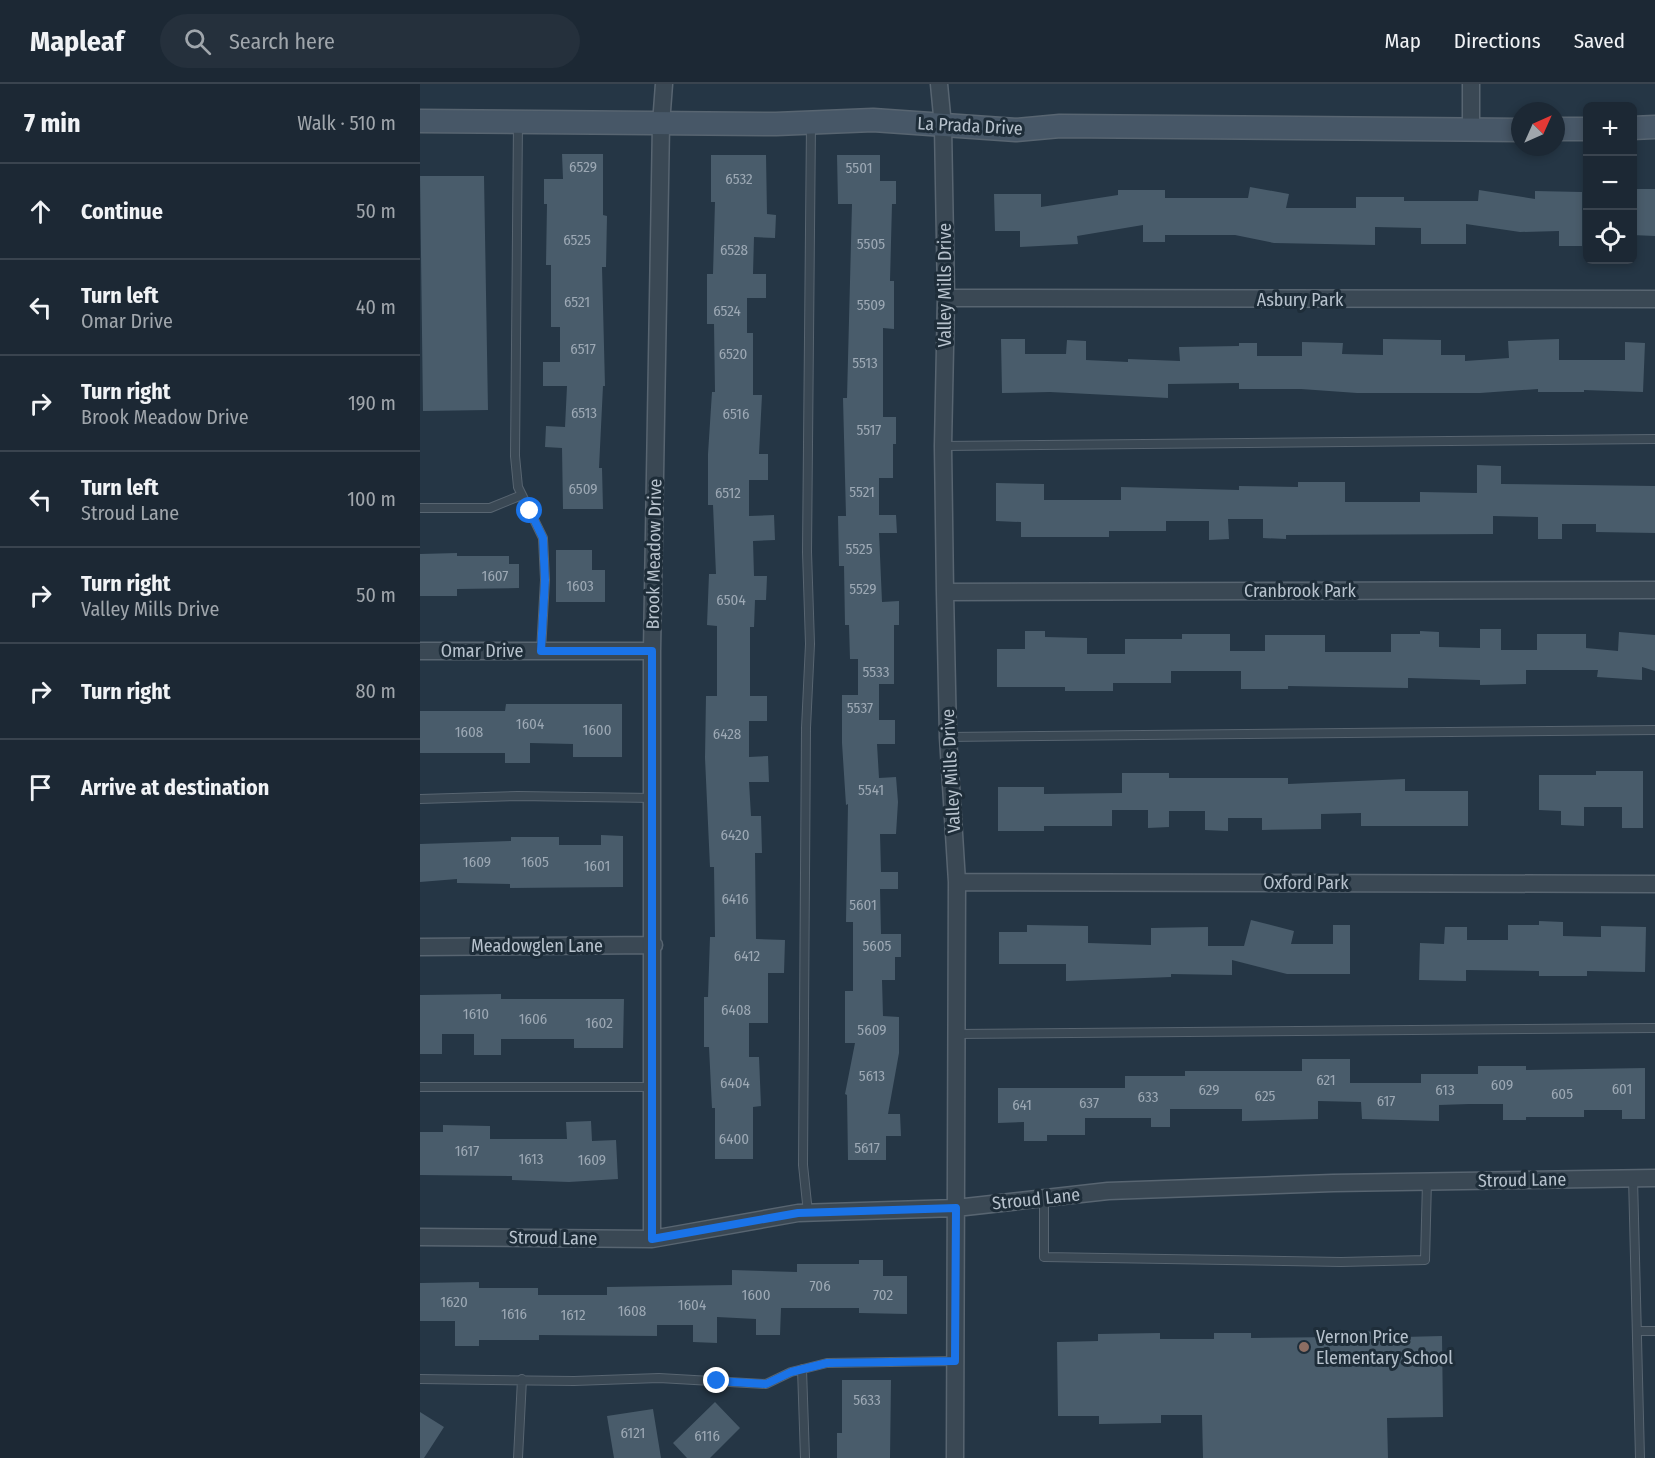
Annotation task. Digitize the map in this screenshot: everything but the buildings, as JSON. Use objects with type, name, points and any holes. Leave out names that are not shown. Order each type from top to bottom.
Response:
[{"type":"main road","name":"La Prada Drive","points":[[420,121],[661,124],[873,120],[1016,130],[1060,126],[1511,130]]},
{"type":"main road","points":[[1637,128],[1655,127]]},
{"type":"main road","points":[[1565,129],[1583,129]]},
{"type":"street","name":"Brook Meadow Drive","points":[[652,1239],[654,945],[652,651],[661,124],[664,84]]},
{"type":"street","name":"Valley Mills Drive","points":[[939,84],[943,126],[946,298],[943,446],[948,737],[957,882],[955,1458]]},
{"type":"street","points":[[1471,84],[1471,131]]},
{"type":"street","name":"Asbury Park","points":[[946,298],[1655,299]]},
{"type":"street","name":"Cranbrook Park","points":[[945,592],[1655,590]]},
{"type":"street","name":"Omar Drive","points":[[420,651],[652,651]]},
{"type":"street","name":"Oxford Park","points":[[957,882],[1655,884]]},
{"type":"street","name":"Meadowglen Lane","points":[[420,947],[654,945]]},
{"type":"street","name":"Stroud Lane","points":[[420,1237],[652,1239],[733,1223],[808,1213],[956,1208],[1108,1191],[1427,1181],[1655,1178]]},
{"type":"lane","points":[[518,122],[514,456],[518,487],[543,538],[545,580],[541,651]]},
{"type":"lane","points":[[808,1213],[803,1165],[806,728],[810,644],[807,472],[811,122]]},
{"type":"lane","points":[[943,446],[1655,439]]},
{"type":"lane","points":[[420,508],[490,508],[522,495]]},
{"type":"lane","points":[[948,737],[1655,730]]},
{"type":"lane","points":[[420,799],[518,796],[653,798]]},
{"type":"lane","points":[[956,1034],[1655,1028]]},
{"type":"lane","points":[[420,1087],[653,1087]]},
{"type":"lane","points":[[1633,1178],[1640,1458]]},
{"type":"lane","points":[[1044,1198],[1044,1257],[1341,1262],[1425,1260],[1427,1181]]},
{"type":"lane","points":[[1637,1331],[1655,1331]]},
{"type":"lane","points":[[420,1379],[574,1381],[659,1378],[766,1384],[827,1363],[955,1361]]},
{"type":"lane","points":[[802,1370],[805,1458]]},
{"type":"lane","points":[[519,1458],[522,1379]]},
{"type":"place","name":"Vernon Price Elementary School","points":[[1304,1347]]},
{"type":"route","points":[[530,511],[543,538],[545,580],[541,651],[652,651],[654,945],[652,1239],[798,1213],[956,1208],[955,1361],[827,1363],[791,1372],[766,1384],[717,1381]]}]
